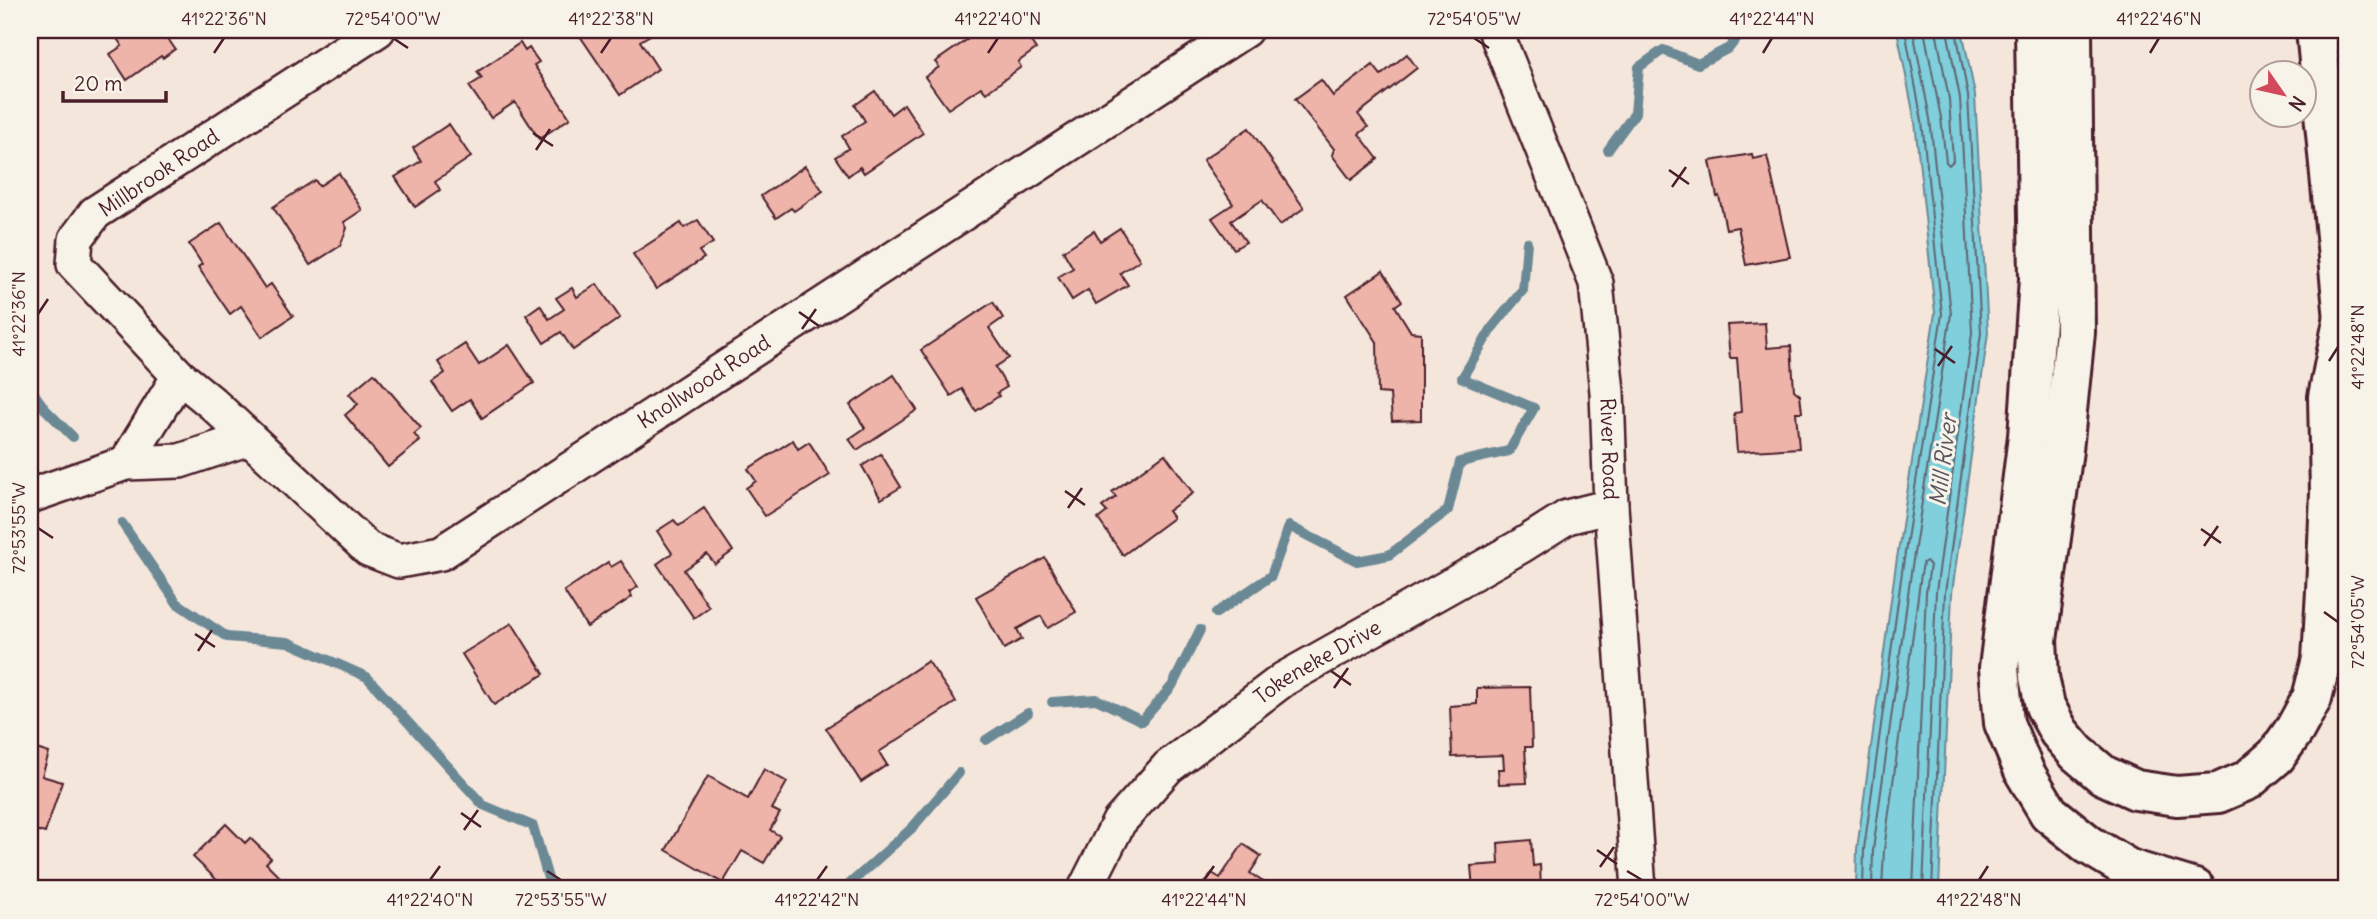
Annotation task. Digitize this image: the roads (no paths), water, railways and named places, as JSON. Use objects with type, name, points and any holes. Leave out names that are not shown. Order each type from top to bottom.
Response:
[{"type":"highway","points":[[2035,30],[2039,279],[2028,436],[1999,668],[2004,723],[2025,773],[2049,813],[2089,845],[2129,870],[2194,889]]},
{"type":"highway","points":[[2072,30],[2075,331],[2063,450],[2037,640],[2039,677],[2045,706],[2059,732],[2077,753],[2103,775],[2136,790],[2177,796],[2218,793],[2248,780],[2276,756],[2312,698],[2322,659],[2330,493],[2328,397],[2346,333],[2316,30]]},
{"type":"street","name":"Millbrook Road","points":[[178,376],[75,264],[76,239],[94,213],[377,30]]},
{"type":"street","name":"Knollwood Road","points":[[178,376],[368,549],[399,561],[441,553],[1245,30]]},
{"type":"street","name":"River Road","points":[[1495,30],[1596,283],[1607,392],[1612,506],[1639,889]]},
{"type":"street","points":[[126,463],[178,376]]},
{"type":"street","points":[[30,496],[126,463],[180,461],[249,438]]},
{"type":"street","name":"Tokeneke Drive","points":[[1085,889],[1119,822],[1168,767],[1284,679],[1521,546],[1567,517],[1612,506]]},
{"type":"water","name":"Mill River","points":[[1897,30],[1962,30],[1975,95],[1988,333],[1952,593],[1939,889],[1856,889],[1857,849],[1895,571],[1935,313],[1915,122]]},
{"type":"waterway","points":[[1608,150],[1635,113],[1639,67],[1663,50],[1698,64],[1729,48],[1743,30]]},
{"type":"waterway","points":[[1216,613],[1271,576],[1289,526],[1357,561],[1389,555],[1448,510],[1460,462],[1509,451],[1534,408],[1462,378],[1492,328],[1523,290],[1527,242]]},
{"type":"waterway","points":[[30,388],[45,409],[73,437]]},
{"type":"waterway","points":[[122,523],[177,603],[227,637],[288,642],[367,677],[483,805],[533,826],[551,889]]},
{"type":"waterway","points":[[1052,702],[1096,699],[1142,721],[1172,686],[1200,630]]},
{"type":"waterway","points":[[986,740],[1028,713]]},
{"type":"waterway","points":[[844,889],[912,828],[959,773]]}]
